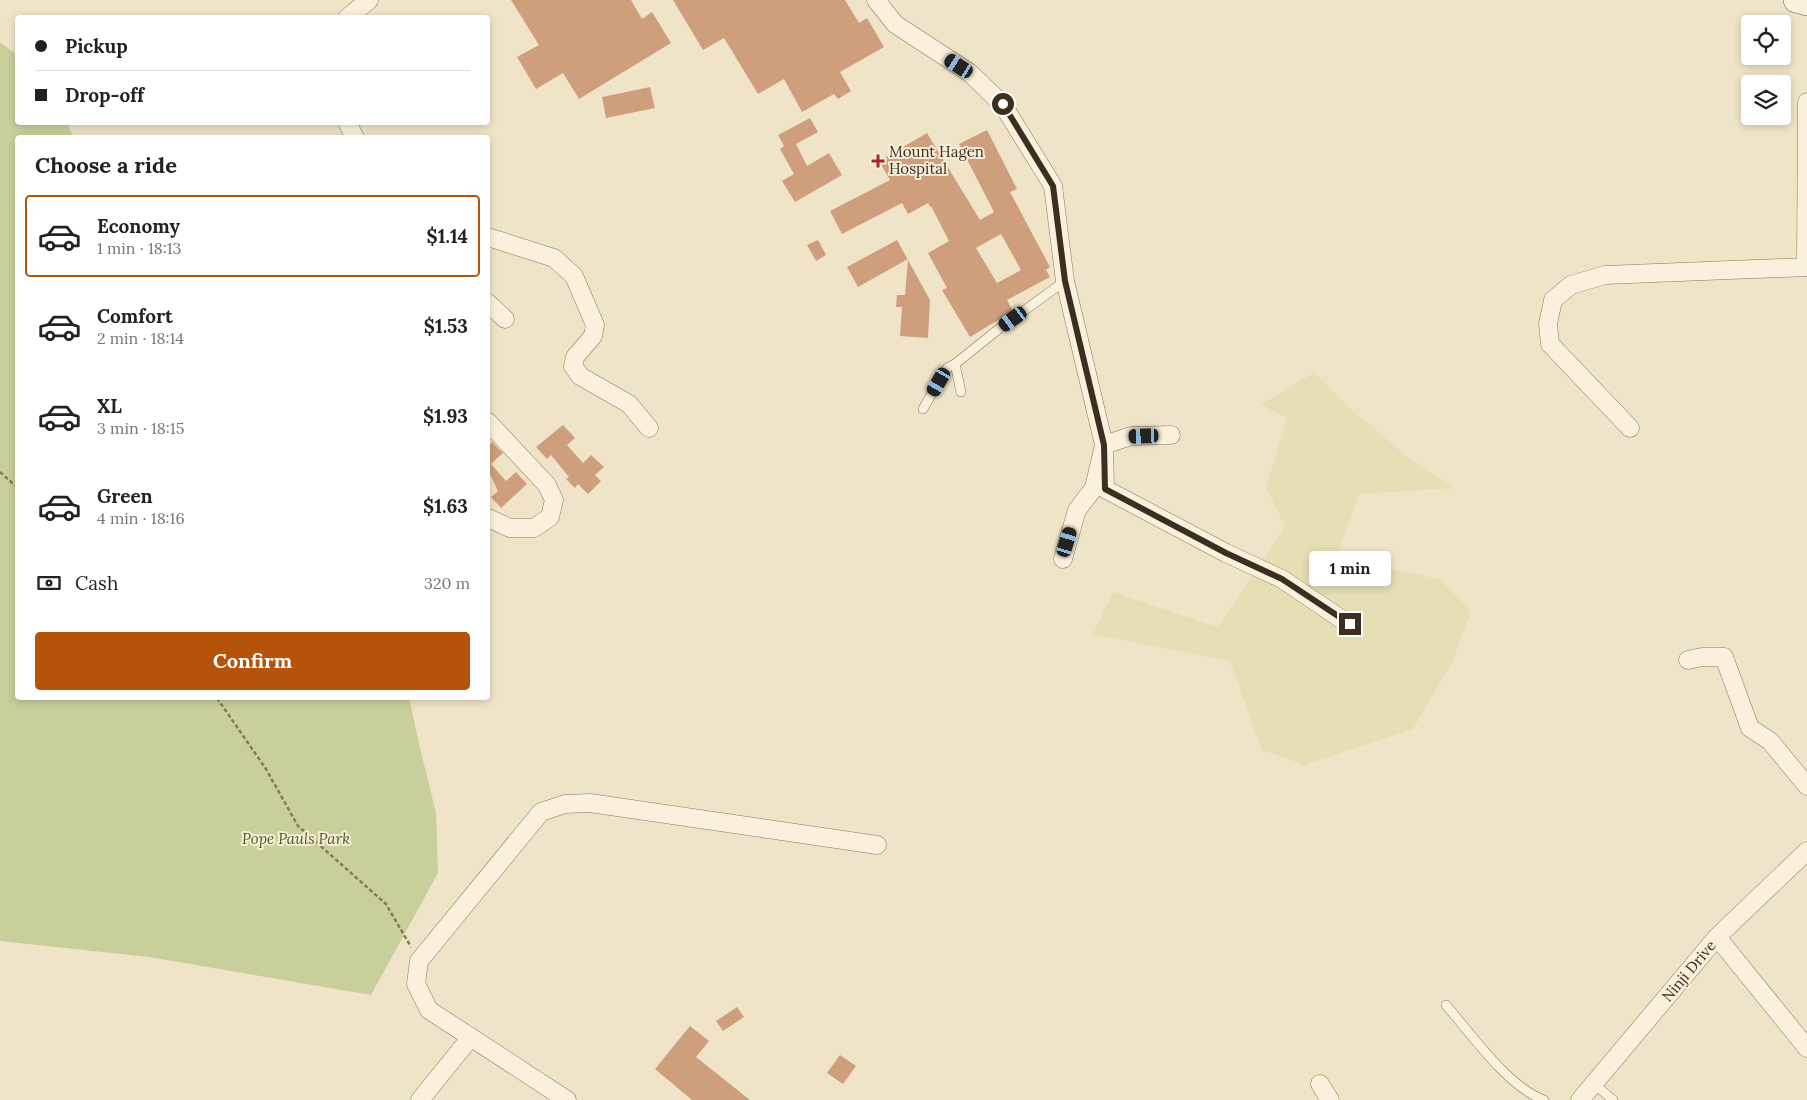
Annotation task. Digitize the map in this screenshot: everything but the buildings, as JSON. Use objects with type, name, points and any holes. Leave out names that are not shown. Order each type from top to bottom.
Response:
[{"type":"street","points":[[351,15],[369,0]]},
{"type":"street","points":[[876,0],[895,24],[970,73],[1003,104],[1053,186],[1065,281],[1104,445],[1105,489],[1226,553],[1282,579],[1350,624]]},
{"type":"street","points":[[1796,0],[1807,3]]},
{"type":"street","points":[[1630,428],[1550,344],[1548,324],[1553,300],[1571,285],[1605,275],[1807,267],[1807,102]]},
{"type":"street","points":[[490,238],[554,258],[574,276],[595,325],[593,336],[575,358],[573,366],[580,376],[629,404],[649,428]]},
{"type":"street","points":[[490,305],[505,319]]},
{"type":"street","points":[[490,424],[547,485],[554,500],[550,517],[534,528],[510,528],[490,519]]},
{"type":"street","points":[[1104,445],[1131,436],[1171,434]]},
{"type":"street","points":[[1063,558],[1077,510],[1094,488],[1104,445]]},
{"type":"street","points":[[1688,660],[1702,657],[1724,658],[1750,728],[1770,741],[1807,786]]},
{"type":"street","points":[[568,1100],[429,1010],[416,984],[419,962],[541,812],[565,804],[590,803],[877,845]]},
{"type":"street","name":"Ninji Drive","points":[[1580,1100],[1717,937],[1807,851]]},
{"type":"street","points":[[1717,937],[1807,1048]]},
{"type":"street","points":[[420,1100],[471,1037]]},
{"type":"street","points":[[1320,1084],[1330,1100]]},
{"type":"lane","points":[[923,410],[947,368],[955,364],[1000,328],[1065,281]]},
{"type":"lane","points":[[955,364],[961,392]]},
{"type":"lane","points":[[1446,1004],[1499,1068],[1534,1096],[1544,1100]]},
{"type":"lane","points":[[1594,1084],[1614,1100]]},
{"type":"path","points":[[0,472],[15,485]]},
{"type":"path","points":[[218,700],[266,769],[298,826],[386,904],[419,962]]},
{"type":"shaded area","points":[[1315,372],[1344,403],[1405,455],[1454,488],[1359,494],[1336,559],[1440,579],[1471,611],[1452,662],[1413,729],[1304,765],[1262,750],[1230,661],[1093,634],[1113,592],[1218,627],[1285,526],[1266,487],[1287,418],[1260,405]]},
{"type":"green space","name":"Pope Pauls Park","points":[[0,42],[15,53],[15,125],[68,125],[72,135],[15,135],[15,700],[409,700],[436,813],[438,873],[371,995],[149,957],[0,941]]},
{"type":"place","name":"Mount Hagen Hospital","points":[[878,161]]},
{"type":"route","points":[[1003,104],[1053,186],[1065,281],[1104,445],[1105,489],[1226,553],[1282,579],[1350,624]]}]
